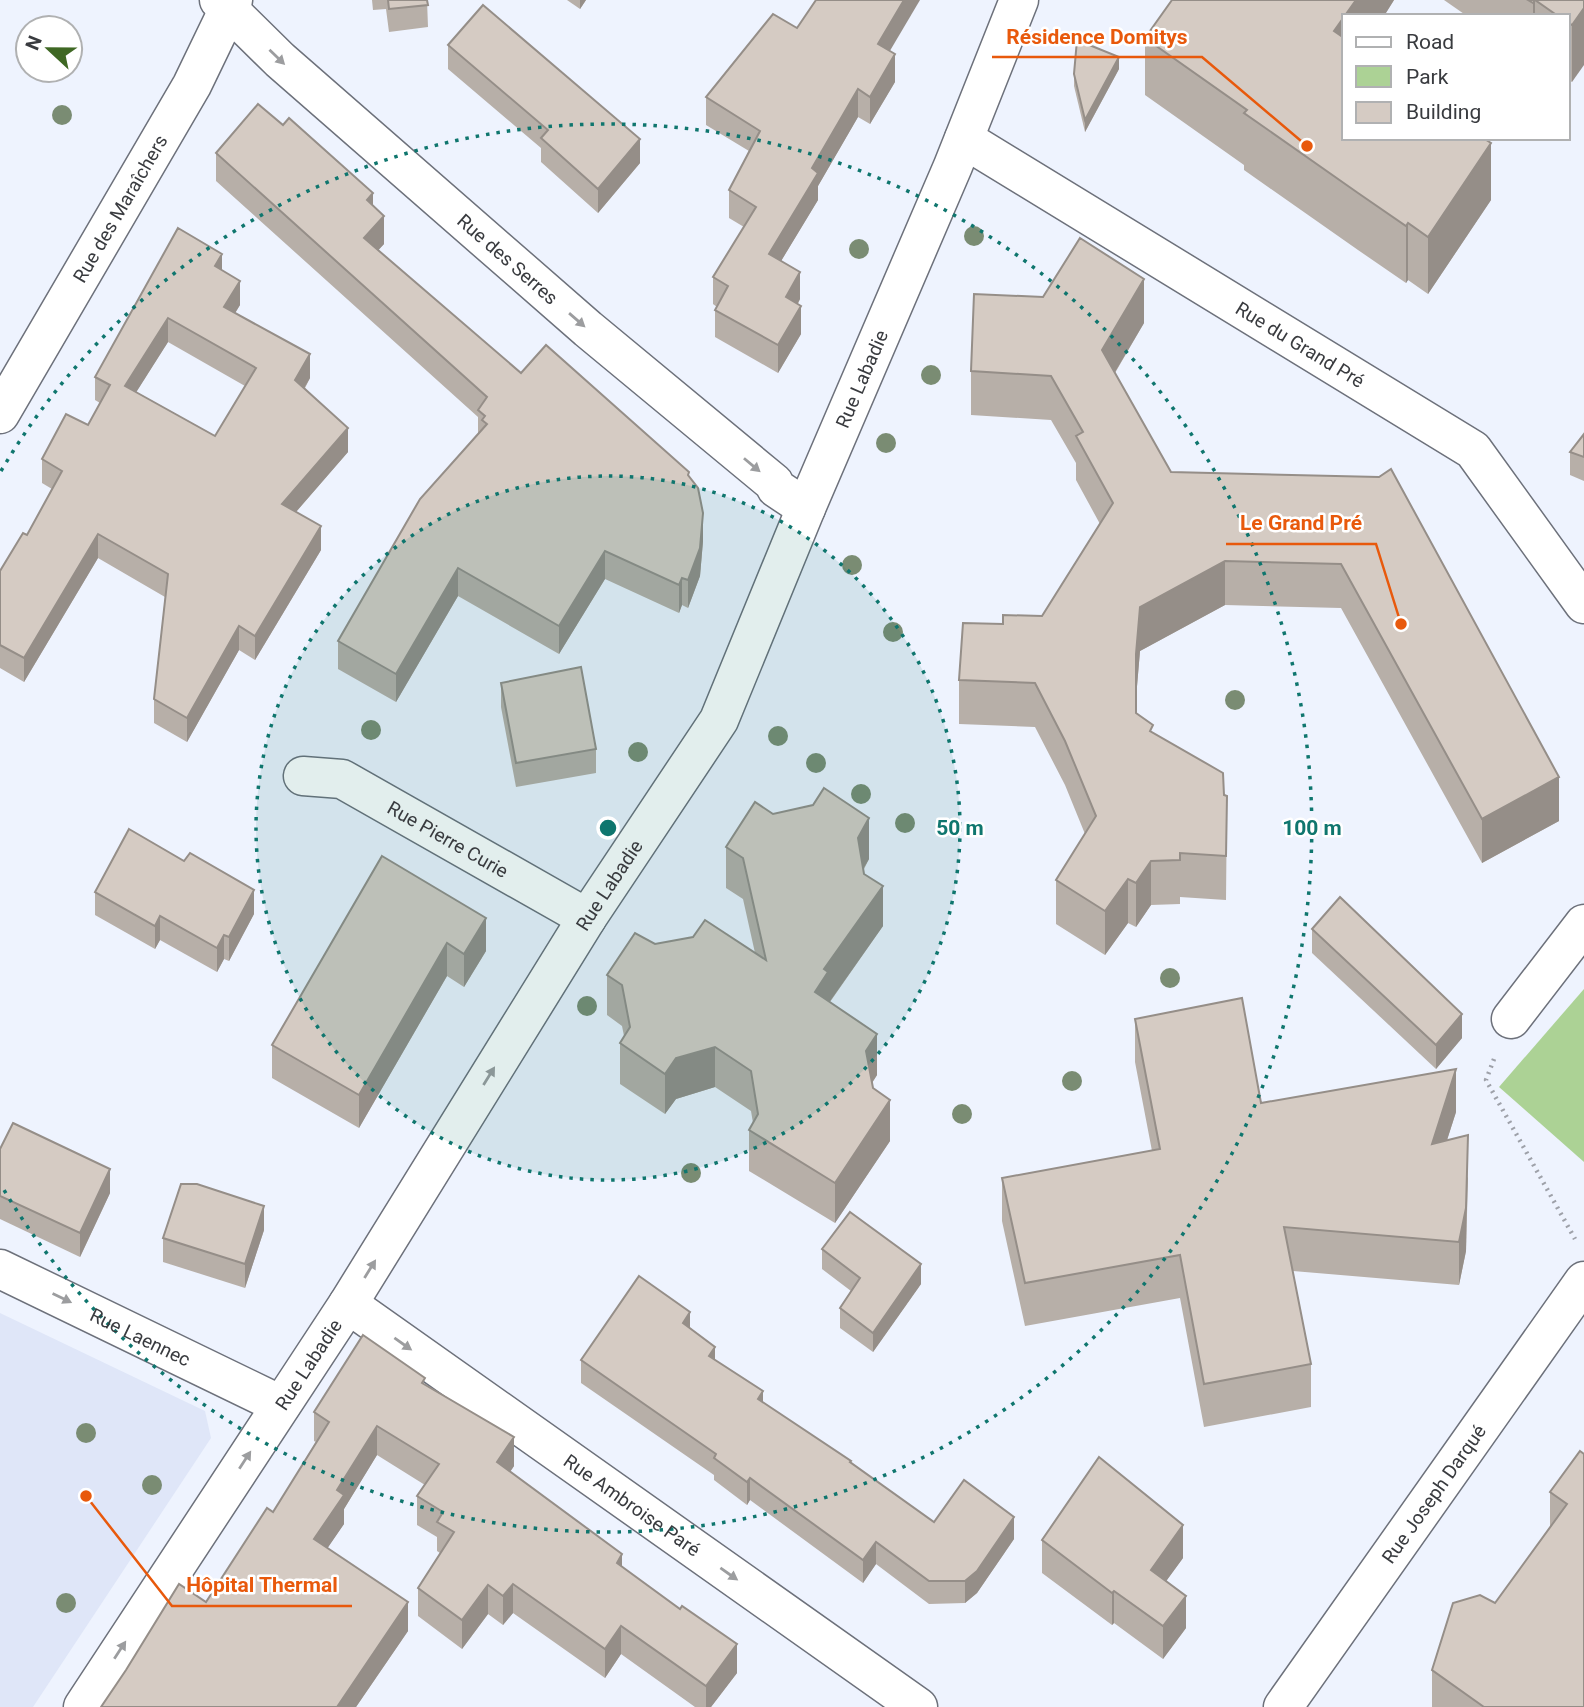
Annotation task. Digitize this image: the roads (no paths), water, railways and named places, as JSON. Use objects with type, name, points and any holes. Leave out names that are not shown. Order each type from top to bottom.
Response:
[{"type":"street","name":"Rue Labadie","points":[[83,1707],[348,1304],[587,918],[719,720],[806,508],[964,139],[1019,0]]},
{"type":"street","name":"Rue des Maraîchers","points":[[0,414],[192,85],[227,3]]},
{"type":"street","name":"Rue des Serres","points":[[227,3],[280,60],[578,320],[774,483],[776,488],[806,508]]},
{"type":"street","name":"Rue du Grand Pré","points":[[964,139],[1473,450],[1584,604]]},
{"type":"street","name":"Rue Pierre Curie","points":[[303,776],[342,779],[587,918]]},
{"type":"street","points":[[1511,1019],[1584,925]]},
{"type":"street","name":"Rue Laennec","points":[[0,1269],[281,1405]]},
{"type":"street","name":"Rue Joseph Darqué","points":[[1283,1707],[1584,1281]]},
{"type":"street","name":"Rue Ambroise Paré","points":[[348,1304],[918,1707]]},
{"type":"place","name":"Résidence Domitys","points":[[1307,146]]},
{"type":"place","name":"Le Grand Pré","points":[[1401,624]]},
{"type":"place","name":"Hôpital Thermal","points":[[86,1496]]}]
